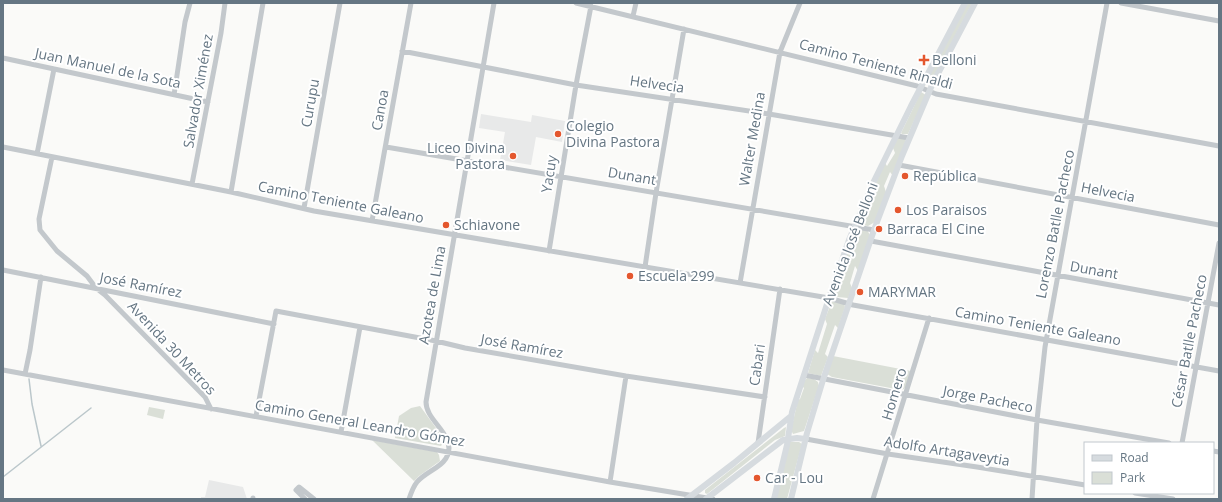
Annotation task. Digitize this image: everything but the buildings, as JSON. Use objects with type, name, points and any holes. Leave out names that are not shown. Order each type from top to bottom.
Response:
[{"type":"main road","name":"Avenida José Belloni","points":[[774,499],[788,439],[791,416],[829,298],[855,226],[920,87],[965,3]]},
{"type":"main road","name":"Avenida José Belloni","points":[[791,499],[823,380],[874,230],[909,138],[929,91],[975,3]]},
{"type":"main road","points":[[689,497],[791,416]]},
{"type":"main road","points":[[709,499],[774,447],[788,439],[806,439]]},
{"type":"street","points":[[174,95],[185,22],[190,3]]},
{"type":"street","name":"Salvador Ximénez","points":[[192,184],[225,3]]},
{"type":"street","points":[[231,192],[262,3]]},
{"type":"street","name":"Curupu","points":[[304,208],[340,3]]},
{"type":"street","name":"Canoa","points":[[372,221],[411,3]]},
{"type":"street","name":"Azotea de Lima","points":[[448,452],[448,441],[429,413],[426,404],[494,3]]},
{"type":"street","name":"Camino Teniente Rinaldi","points":[[576,3],[920,87],[936,94],[1219,146]]},
{"type":"street","points":[[633,16],[636,3]]},
{"type":"street","name":"Walter Medina","points":[[740,282],[780,52],[800,3]]},
{"type":"street","name":"Lorenzo Batlle Pacheco","points":[[1032,499],[1037,420],[1046,340],[1107,3]]},
{"type":"street","points":[[1121,3],[1219,21]]},
{"type":"street","name":"Yacuy","points":[[549,251],[576,84],[591,6]]},
{"type":"street","points":[[645,267],[684,29]]},
{"type":"street","name":"Helvecia","points":[[402,51],[576,84],[672,98],[909,138]]},
{"type":"street","name":"Juan Manuel de la Sota","points":[[3,58],[208,102]]},
{"type":"street","points":[[37,154],[54,69]]},
{"type":"street","name":"Dunant","points":[[386,147],[874,230]]},
{"type":"street","name":"Camino Teniente Galeano","points":[[3,148],[192,184],[314,211],[780,289],[1046,340],[1219,371]]},
{"type":"street","name":"Avenida 30 Metros","points":[[52,157],[39,219],[40,230],[57,251],[87,276],[96,288],[105,295],[205,397],[211,409]]},
{"type":"street","name":"Helvecia","points":[[899,165],[1219,225]]},
{"type":"street","name":"Dunant","points":[[871,241],[1219,305]]},
{"type":"street","name":"César Batlle Pacheco","points":[[1182,442],[1219,243]]},
{"type":"street","name":"José Ramírez","points":[[3,270],[274,324],[276,311],[466,348],[626,376],[765,397]]},
{"type":"street","points":[[25,374],[42,277]]},
{"type":"street","name":"Cabari","points":[[758,443],[780,289]]},
{"type":"street","name":"Homero","points":[[873,499],[929,318]]},
{"type":"street","points":[[256,416],[274,324]]},
{"type":"street","points":[[341,432],[360,327]]},
{"type":"street","name":"Camino General Leandro Gómez","points":[[3,370],[689,497],[709,499]]},
{"type":"street","name":"Jorge Pacheco","points":[[804,375],[906,396],[1163,442]]},
{"type":"street","points":[[610,482],[626,376]]},
{"type":"street","name":"Adolfo Artagaveytia","points":[[806,439],[888,454],[1084,485]]},
{"type":"street","points":[[409,499],[417,482],[444,462],[447,458],[448,452]]},
{"type":"street","points":[[305,499],[296,490],[299,487],[314,499]]},
{"type":"street","points":[[1141,494],[1173,499]]},
{"type":"shaded area","points":[[481,114],[531,122],[532,115],[565,121],[562,142],[536,137],[531,165],[500,160],[505,132],[479,128]]},
{"type":"shaded area","points":[[209,480],[243,487],[247,499],[201,499],[201,497],[205,497]]},
{"type":"green space","points":[[967,3],[972,3],[932,80],[929,81],[928,78]]},
{"type":"green space","points":[[921,92],[926,95],[908,134],[902,134],[901,133]]},
{"type":"green space","points":[[897,139],[905,139],[906,141],[893,176],[890,172],[884,186],[886,192],[875,222],[868,226],[862,225],[859,221],[863,212],[866,216],[872,201],[870,196],[885,163],[887,166],[895,153],[893,148]]},
{"type":"green space","points":[[857,229],[867,230],[870,235],[858,271],[855,266],[850,283],[852,288],[848,298],[837,297],[833,294],[837,280],[840,284],[848,260],[846,257]]},
{"type":"green space","points":[[832,301],[844,304],[845,307],[838,328],[835,325],[825,354],[828,357],[821,376],[808,373],[815,350],[818,353],[827,324],[825,319]]},
{"type":"green space","points":[[833,356],[911,371],[906,387],[901,390],[832,377],[827,374]]},
{"type":"green space","points":[[807,378],[814,379],[818,382],[819,386],[804,431],[793,434],[791,430],[798,400],[800,399],[804,388],[802,386]]},
{"type":"green space","points":[[420,406],[444,439],[441,446],[395,438],[399,416],[411,408]]},
{"type":"green space","points":[[149,407],[165,410],[163,419],[147,415]]},
{"type":"green space","points":[[786,427],[785,436],[775,440],[707,494],[705,493],[705,490]]},
{"type":"green space","points":[[372,440],[437,452],[440,461],[414,481]]},
{"type":"green space","points":[[790,442],[799,442],[802,444],[787,499],[776,499]]},
{"type":"waterway","points":[[29,379],[32,404],[41,446]]},
{"type":"waterway","points":[[3,477],[91,408]]},
{"type":"place","name":"Belloni","points":[[924,60]]},
{"type":"place","name":"Colegio Divina Pastora","points":[[558,134]]},
{"type":"place","name":"Liceo Divina Pastora","points":[[513,156]]},
{"type":"place","name":"República","points":[[905,176]]},
{"type":"place","name":"Los Paraisos","points":[[898,210]]},
{"type":"place","name":"Schiavone","points":[[446,225]]},
{"type":"place","name":"Barraca El Cine","points":[[879,229]]},
{"type":"place","name":"Escuela 299","points":[[630,276]]},
{"type":"place","name":"MARYMAR","points":[[860,292]]},
{"type":"place","name":"Car - Lou","points":[[757,478]]}]
